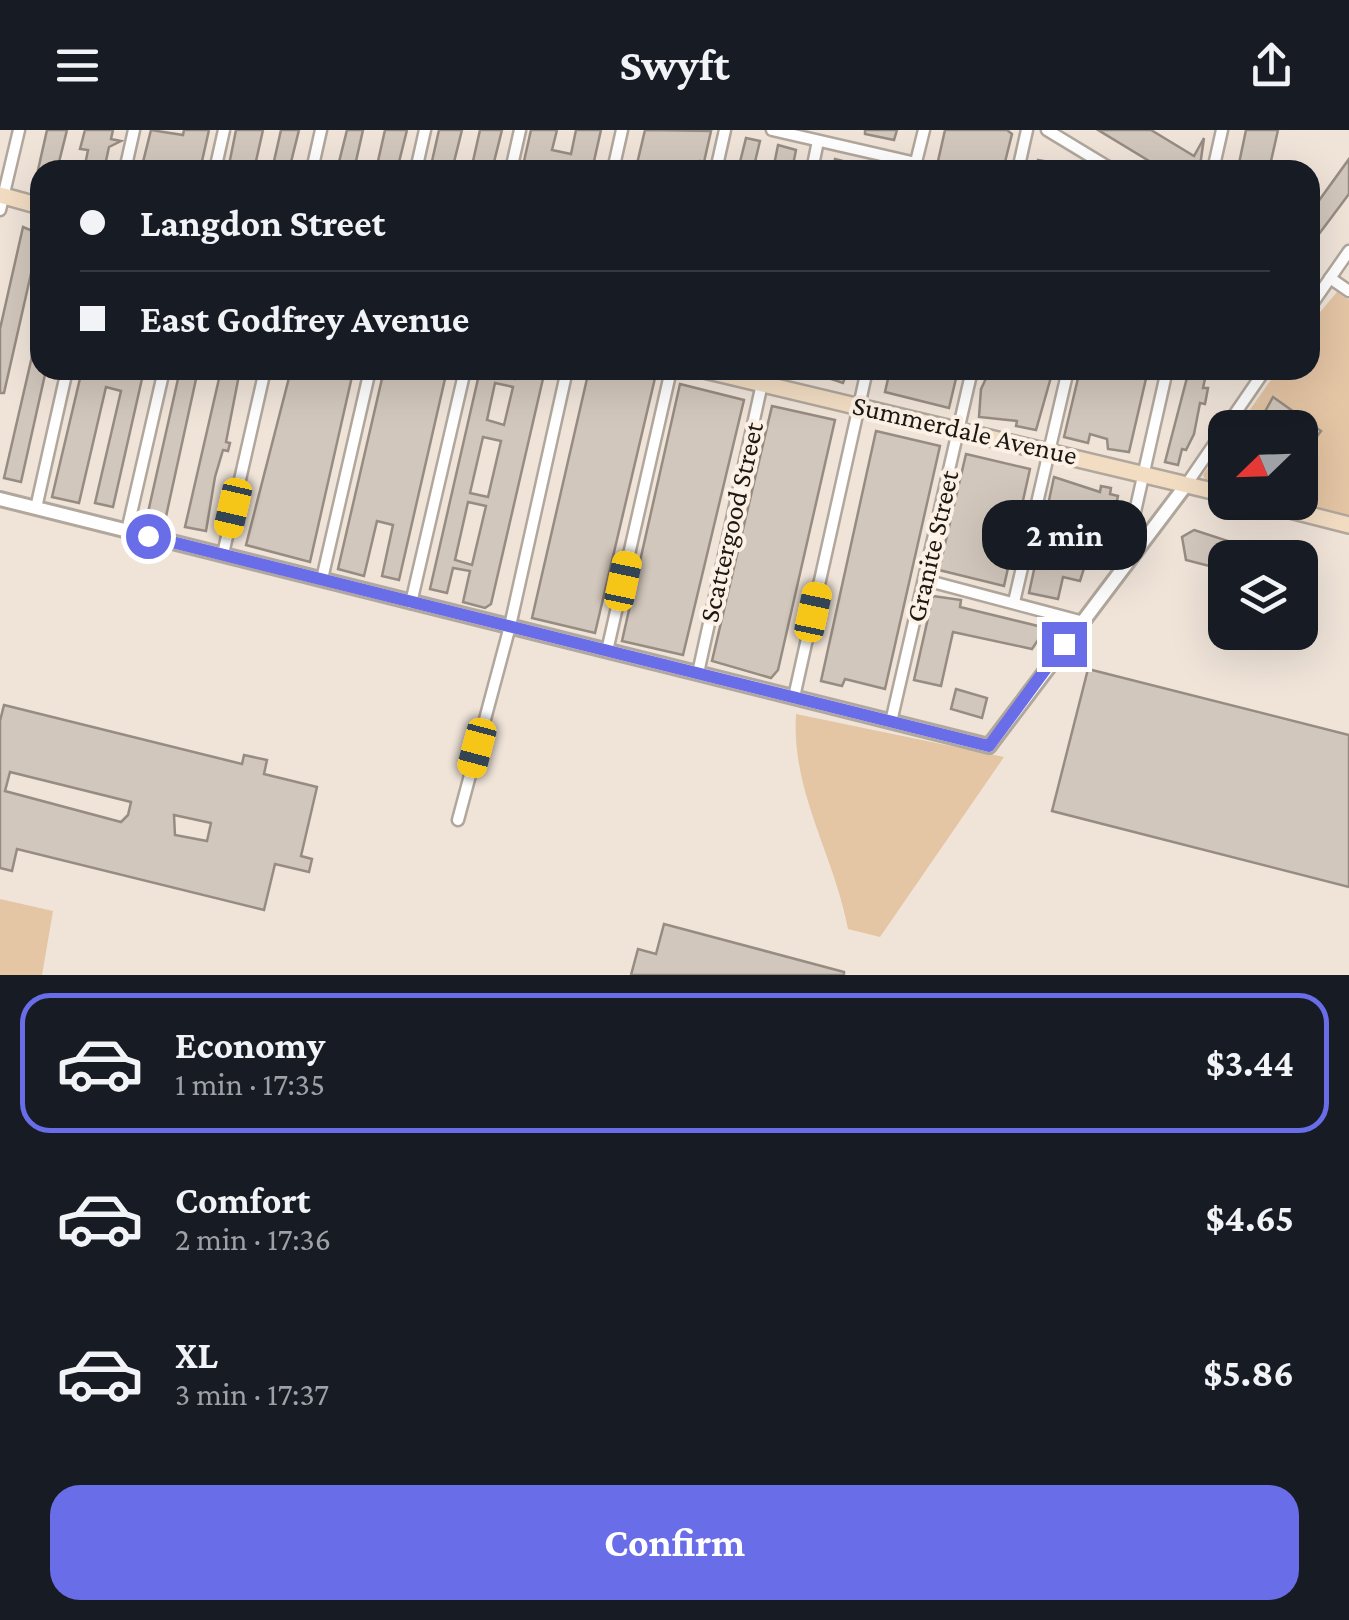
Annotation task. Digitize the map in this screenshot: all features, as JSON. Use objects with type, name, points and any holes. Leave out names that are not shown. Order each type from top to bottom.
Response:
[{"type":"main road","points":[[1,201],[30,205]]},
{"type":"main road","name":"Summerdale Avenue","points":[[774,380],[859,405],[1208,490]]},
{"type":"main road","points":[[1318,517],[1349,525]]},
{"type":"street","points":[[1,201],[18,130]]},
{"type":"street","points":[[127,160],[134,130]]},
{"type":"street","points":[[217,160],[224,130]]},
{"type":"street","points":[[314,160],[321,130]]},
{"type":"street","points":[[418,160],[425,130]]},
{"type":"street","points":[[513,160],[520,130]]},
{"type":"street","points":[[615,160],[622,130]]},
{"type":"street","points":[[718,160],[725,130]]},
{"type":"street","points":[[772,130],[892,160]]},
{"type":"street","points":[[916,160],[924,130]]},
{"type":"street","points":[[1020,160],[1027,130]]},
{"type":"street","points":[[1047,130],[1096,160]]},
{"type":"street","points":[[1214,160],[1222,130]]},
{"type":"street","points":[[814,160],[818,141]]},
{"type":"street","points":[[1320,287],[1349,251]]},
{"type":"street","points":[[1330,278],[1349,291]]},
{"type":"street","points":[[36,508],[65,380]]},
{"type":"street","points":[[127,531],[162,380]]},
{"type":"street","points":[[223,554],[263,380]]},
{"type":"street","points":[[322,579],[368,380]]},
{"type":"street","points":[[411,603],[463,380]]},
{"type":"street","points":[[458,820],[510,626],[566,380]]},
{"type":"street","points":[[607,651],[669,380]]},
{"type":"street","name":"Scattergood Street","points":[[698,673],[763,380]]},
{"type":"street","points":[[794,697],[865,380]]},
{"type":"street","name":"Granite Street","points":[[891,722],[970,380]]},
{"type":"street","points":[[1014,602],[1066,380]]},
{"type":"street","points":[[1122,565],[1165,380]]},
{"type":"street","points":[[0,500],[989,746],[1186,485],[1259,380]]},
{"type":"street","points":[[925,580],[1080,622]]},
{"type":"shaded area","points":[[1337,292],[1349,300],[1349,515],[1318,508],[1318,410],[1250,410],[1271,380],[1320,380],[1320,312]]},
{"type":"shaded area","points":[[796,714],[1004,757],[880,937],[848,929],[800,770]]},
{"type":"shaded area","points":[[0,899],[53,911],[42,975],[0,975]]},
{"type":"building","points":[[47,130],[67,130],[60,160],[40,160]]},
{"type":"building","points":[[85,130],[113,130],[111,139],[121,141],[109,147],[106,160],[86,160],[88,150],[80,149]]},
{"type":"building","points":[[151,130],[183,135],[184,130],[209,130],[202,160],[144,160]]},
{"type":"building","points":[[236,130],[263,130],[256,160],[230,160]]},
{"type":"building","points":[[281,130],[299,130],[292,160],[274,160]]},
{"type":"building","points":[[347,130],[363,130],[356,160],[340,160]]},
{"type":"building","points":[[385,130],[407,130],[400,160],[378,160]]},
{"type":"building","points":[[439,130],[462,130],[454,160],[432,160]]},
{"type":"building","points":[[480,130],[502,130],[494,160],[473,160]]},
{"type":"building","points":[[531,130],[557,130],[552,150],[571,154],[576,130],[601,130],[594,160],[524,160]]},
{"type":"building","points":[[645,130],[711,131],[704,160],[638,160]]},
{"type":"building","points":[[865,130],[897,130],[894,140],[865,134]]},
{"type":"building","points":[[945,130],[1007,130],[1012,134],[1006,160],[938,160]]},
{"type":"building","points":[[1098,130],[1151,130],[1194,156],[1204,138],[1201,160],[1148,160]]},
{"type":"building","points":[[1246,130],[1278,130],[1271,160],[1240,160]]},
{"type":"building","points":[[746,138],[760,141],[755,160],[740,160]]},
{"type":"building","points":[[778,145],[796,150],[794,160],[775,160]]},
{"type":"building","points":[[1349,159],[1349,194],[1320,233],[1320,199]]},
{"type":"building","points":[[23,227],[30,230],[30,278],[4,393],[0,393],[0,329]]},
{"type":"building","points":[[30,365],[30,380],[44,380],[21,482],[4,478]]},
{"type":"building","points":[[80,380],[142,380],[113,507],[95,503],[121,391],[106,387],[79,503],[52,497]]},
{"type":"building","points":[[178,380],[196,380],[165,521],[147,517]]},
{"type":"building","points":[[219,380],[238,380],[226,442],[230,443],[228,451],[223,450],[215,477],[206,531],[185,527]]},
{"type":"building","points":[[288,380],[351,380],[310,562],[246,545]]},
{"type":"building","points":[[382,380],[445,380],[399,580],[382,576],[393,525],[377,521],[364,576],[338,569]]},
{"type":"building","points":[[478,380],[543,380],[491,604],[485,608],[463,602],[470,571],[453,568],[447,593],[430,589]],"holes":[[[495,383],[513,387],[504,425],[487,420]],[[483,437],[501,441],[488,497],[470,493]],[[468,502],[486,506],[472,565],[455,560]]]},
{"type":"building","points":[[587,380],[655,380],[595,633],[532,618]]},
{"type":"building","points":[[888,380],[956,380],[949,408],[885,392]]},
{"type":"building","points":[[985,380],[1050,380],[1036,430],[1016,426],[1017,421],[979,417]]},
{"type":"building","points":[[1078,380],[1146,380],[1129,452],[1108,449],[1107,439],[1090,434],[1088,443],[1064,437]]},
{"type":"building","points":[[1186,380],[1205,380],[1203,388],[1208,388],[1205,404],[1200,403],[1194,434],[1186,450],[1182,449],[1178,465],[1165,462]]},
{"type":"building","points":[[680,384],[744,400],[683,655],[622,641]]},
{"type":"building","points":[[1273,397],[1291,410],[1266,410]]},
{"type":"building","points":[[772,406],[835,420],[778,670],[771,678],[712,661]]},
{"type":"building","points":[[876,431],[940,446],[885,689],[845,679],[842,686],[821,681]]},
{"type":"building","points":[[966,454],[1030,469],[1004,586],[939,570]]},
{"type":"building","points":[[1054,477],[1100,492],[1101,486],[1111,488],[1110,494],[1118,496],[1108,542],[1092,564],[1086,562],[1080,581],[1063,577],[1058,599],[1029,593]],"holes":[[[1075,514],[1092,518],[1086,545],[1069,541]]]},
{"type":"building","points":[[1194,530],[1225,540],[1208,540],[1208,566],[1186,560],[1182,537]]},
{"type":"building","points":[[933,596],[961,600],[960,607],[1042,627],[1040,637],[1032,649],[953,632],[941,686],[914,680]]},
{"type":"building","points":[[1088,669],[1349,735],[1349,887],[1052,811]]},
{"type":"building","points":[[956,689],[987,698],[982,718],[951,709]]},
{"type":"building","points":[[4,705],[242,764],[244,755],[267,760],[264,774],[317,787],[301,856],[312,859],[309,872],[275,864],[264,910],[17,849],[12,871],[0,868],[0,721]],"holes":[[[10,772],[131,802],[128,815],[121,822],[5,791]],[[174,815],[211,823],[207,841],[175,835]]]},
{"type":"building","points":[[664,924],[844,975],[631,975],[638,949],[656,954]]},
{"type":"route","points":[[148,536],[989,746],[1064,644]]}]
